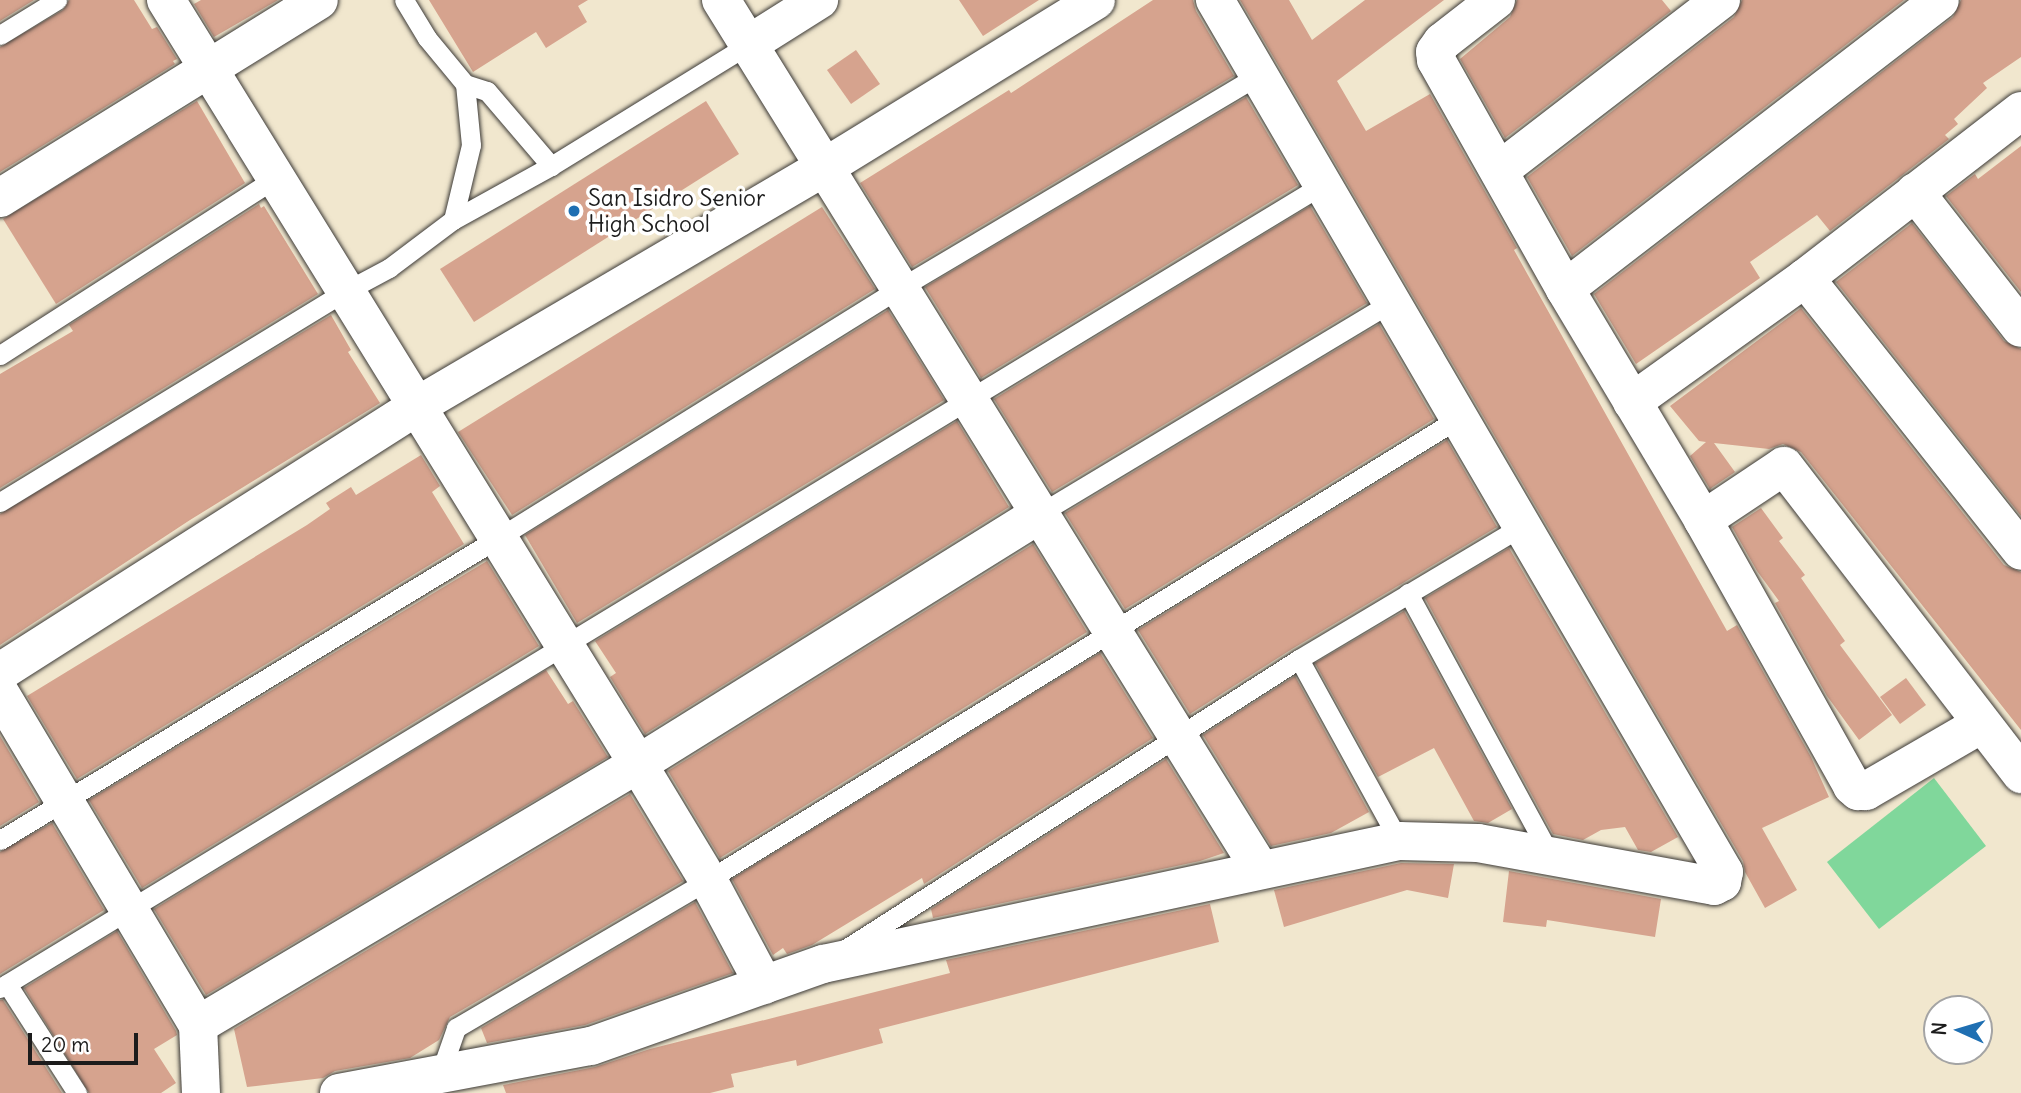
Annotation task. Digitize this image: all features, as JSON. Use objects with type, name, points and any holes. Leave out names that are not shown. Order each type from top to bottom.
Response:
[{"type":"street","points":[[166,0],[638,764],[708,880],[764,985]]},
{"type":"street","points":[[0,198],[319,0]]},
{"type":"street","points":[[721,0],[970,397],[1260,869]]},
{"type":"street","points":[[749,44],[820,0]]},
{"type":"street","points":[[0,672],[417,406],[825,167],[1096,0]]},
{"type":"street","points":[[339,1093],[591,1046],[823,964],[1399,841],[1478,843],[1714,886],[1725,878],[1215,0]]},
{"type":"street","points":[[1496,0],[1442,42],[1435,52],[1436,60],[1565,289],[1703,520],[1852,786],[1858,791],[1866,791],[1980,725]]},
{"type":"street","points":[[1500,170],[1721,0]]},
{"type":"street","points":[[1565,289],[1940,0]]},
{"type":"street","points":[[1632,402],[1804,278],[2021,111]]},
{"type":"street","points":[[1915,192],[2021,328]]},
{"type":"street","points":[[1804,278],[2021,551]]},
{"type":"street","points":[[1703,520],[1784,466],[1980,725],[2021,774]]},
{"type":"street","points":[[198,1025],[638,764],[1039,513]]},
{"type":"street","points":[[0,693],[198,1025],[201,1093]]},
{"type":"lane","points":[[0,35],[57,0]]},
{"type":"lane","points":[[404,0],[427,38],[465,84],[471,145],[453,220]]},
{"type":"lane","points":[[0,502],[345,291],[389,268],[453,220],[551,166],[749,44]]},
{"type":"lane","points":[[0,840],[498,538],[900,288],[1257,76]]},
{"type":"lane","points":[[465,84],[487,90],[551,166]]},
{"type":"lane","points":[[0,355],[276,178]]},
{"type":"lane","points":[[77,1093],[3,986],[1322,185]]},
{"type":"lane","points":[[1039,513],[1392,302]]},
{"type":"lane","points":[[440,1074],[456,1028],[708,880],[1460,418]]},
{"type":"lane","points":[[823,964],[1299,659],[1522,526]]},
{"type":"lane","points":[[1408,593],[1551,857]]},
{"type":"lane","points":[[1299,659],[1399,841]]},
{"type":"green space","points":[[1934,778],[1986,846],[1879,929],[1827,862]]},
{"type":"building","points":[[0,0],[34,0],[0,21]]},
{"type":"building","points":[[69,0],[134,0],[152,29],[157,27],[177,59],[173,61],[175,64],[0,172],[0,47],[63,10]]},
{"type":"building","points":[[201,0],[278,0],[214,37],[194,4]]},
{"type":"building","points":[[429,0],[588,0],[578,6],[587,22],[546,48],[536,32],[473,72]]},
{"type":"building","points":[[959,0],[1039,0],[983,36]]},
{"type":"building","points":[[1153,0],[1193,0],[1196,11],[1234,76],[912,267],[860,183],[1009,90],[1011,93]]},
{"type":"building","points":[[1240,0],[1289,0],[1312,40],[1365,0],[1444,0],[1337,81],[1366,131],[1430,94],[1727,631],[1737,625],[1811,757],[1829,797],[1762,828],[1797,890],[1765,908],[1745,872],[1743,861]]},
{"type":"building","points":[[1517,0],[1662,0],[1671,11],[1505,138],[1460,59],[1510,17]]},
{"type":"building","points":[[1742,0],[1904,0],[1572,256],[1527,177],[1734,17]]},
{"type":"building","points":[[1961,0],[2021,0],[2021,57],[1983,83],[1987,88],[1954,119],[1958,124],[1945,135],[1949,139],[1830,231],[1817,215],[1750,262],[1760,278],[1636,364],[1594,294],[1953,17]]},
{"type":"building","points":[[856,50],[880,84],[851,104],[827,70]]},
{"type":"building","points":[[1246,97],[1298,185],[981,378],[925,287]]},
{"type":"building","points":[[197,101],[245,183],[56,304],[3,219]]},
{"type":"building","name":"San Isidro Senior High School","points":[[706,101],[739,154],[474,322],[440,269]]},
{"type":"building","points":[[2021,146],[2021,292],[1946,196],[1975,174],[1978,179]]},
{"type":"building","points":[[259,204],[261,208],[264,206],[318,294],[0,488],[0,374],[73,331],[69,325]]},
{"type":"building","points":[[1310,206],[1367,303],[1052,492],[994,399]]},
{"type":"building","points":[[822,207],[875,289],[512,515],[458,432]]},
{"type":"building","points":[[1912,223],[2004,341],[2021,349],[2021,516],[1836,282]]},
{"type":"building","points":[[1801,308],[2004,565],[2021,572],[2021,730],[1801,452],[1783,444],[1769,449],[1714,443],[1735,472],[1710,489],[1690,456],[1706,442],[1699,441],[1670,406]]},
{"type":"building","points":[[888,310],[944,400],[577,623],[525,535]]},
{"type":"building","points":[[331,315],[351,350],[348,352],[380,403],[190,520],[0,645],[0,514]]},
{"type":"building","points":[[1379,324],[1434,419],[1125,609],[1065,513]]},
{"type":"building","points":[[957,421],[1009,507],[645,734],[610,677],[616,673],[595,641]]},
{"type":"building","points":[[1447,440],[1497,527],[1292,649],[1190,714],[1138,630]]},
{"type":"building","points":[[421,455],[440,486],[432,492],[464,544],[77,779],[27,696],[307,525],[330,509],[326,503],[351,487],[356,495]]},
{"type":"building","points":[[1761,508],[1783,538],[1779,541],[1805,575],[1801,578],[1845,641],[1840,645],[1892,715],[1859,740],[1827,696],[1775,603],[1779,601],[1757,571],[1732,527]]},
{"type":"building","points":[[1033,544],[1087,632],[720,858],[668,771]]},
{"type":"building","points":[[1509,548],[1678,837],[1651,852],[1638,850],[1625,827],[1601,830],[1583,840],[1553,834],[1425,598]]},
{"type":"building","points":[[487,561],[539,646],[142,888],[89,800]]},
{"type":"building","points":[[1404,611],[1512,809],[1488,823],[1474,821],[1434,748],[1378,777],[1315,663]]},
{"type":"building","points":[[1100,653],[1153,738],[924,884],[922,878],[812,945],[787,954],[783,948],[773,955],[732,879]]},
{"type":"building","points":[[546,670],[568,704],[573,701],[608,757],[206,995],[154,909]]},
{"type":"building","points":[[1295,676],[1369,812],[1331,833],[1271,846],[1203,735]]},
{"type":"building","points":[[1906,678],[1926,705],[1900,724],[1880,697]]},
{"type":"building","points":[[0,736],[39,802],[0,826]]},
{"type":"building","points":[[1166,759],[1224,853],[1200,861],[933,918],[931,909]]},
{"type":"building","points":[[630,794],[683,881],[450,1017],[439,1040],[410,1058],[335,1071],[323,1078],[247,1087],[234,1029]]},
{"type":"building","points":[[52,823],[104,910],[0,974],[0,852]]},
{"type":"building","points":[[1401,863],[1454,864],[1448,898],[1407,890],[1284,927],[1274,890]]},
{"type":"building","points":[[1509,871],[1661,899],[1655,937],[1547,920],[1546,927],[1503,922]]},
{"type":"building","points":[[695,902],[733,973],[585,1025],[487,1043],[481,1028]]},
{"type":"building","points":[[1210,904],[1219,942],[879,1029],[883,1043],[797,1066],[796,1060],[731,1074],[734,1087],[710,1093],[506,1093],[503,1085],[595,1067],[650,1049],[950,973],[946,960]]},
{"type":"building","points":[[117,931],[176,1031],[177,1035],[154,1049],[176,1083],[161,1093],[89,1093],[24,988]]},
{"type":"building","points":[[0,1000],[3,1000],[62,1093],[0,1093]]},
{"type":"place","name":"San Isidro Senior High School","points":[[574,211]]}]
